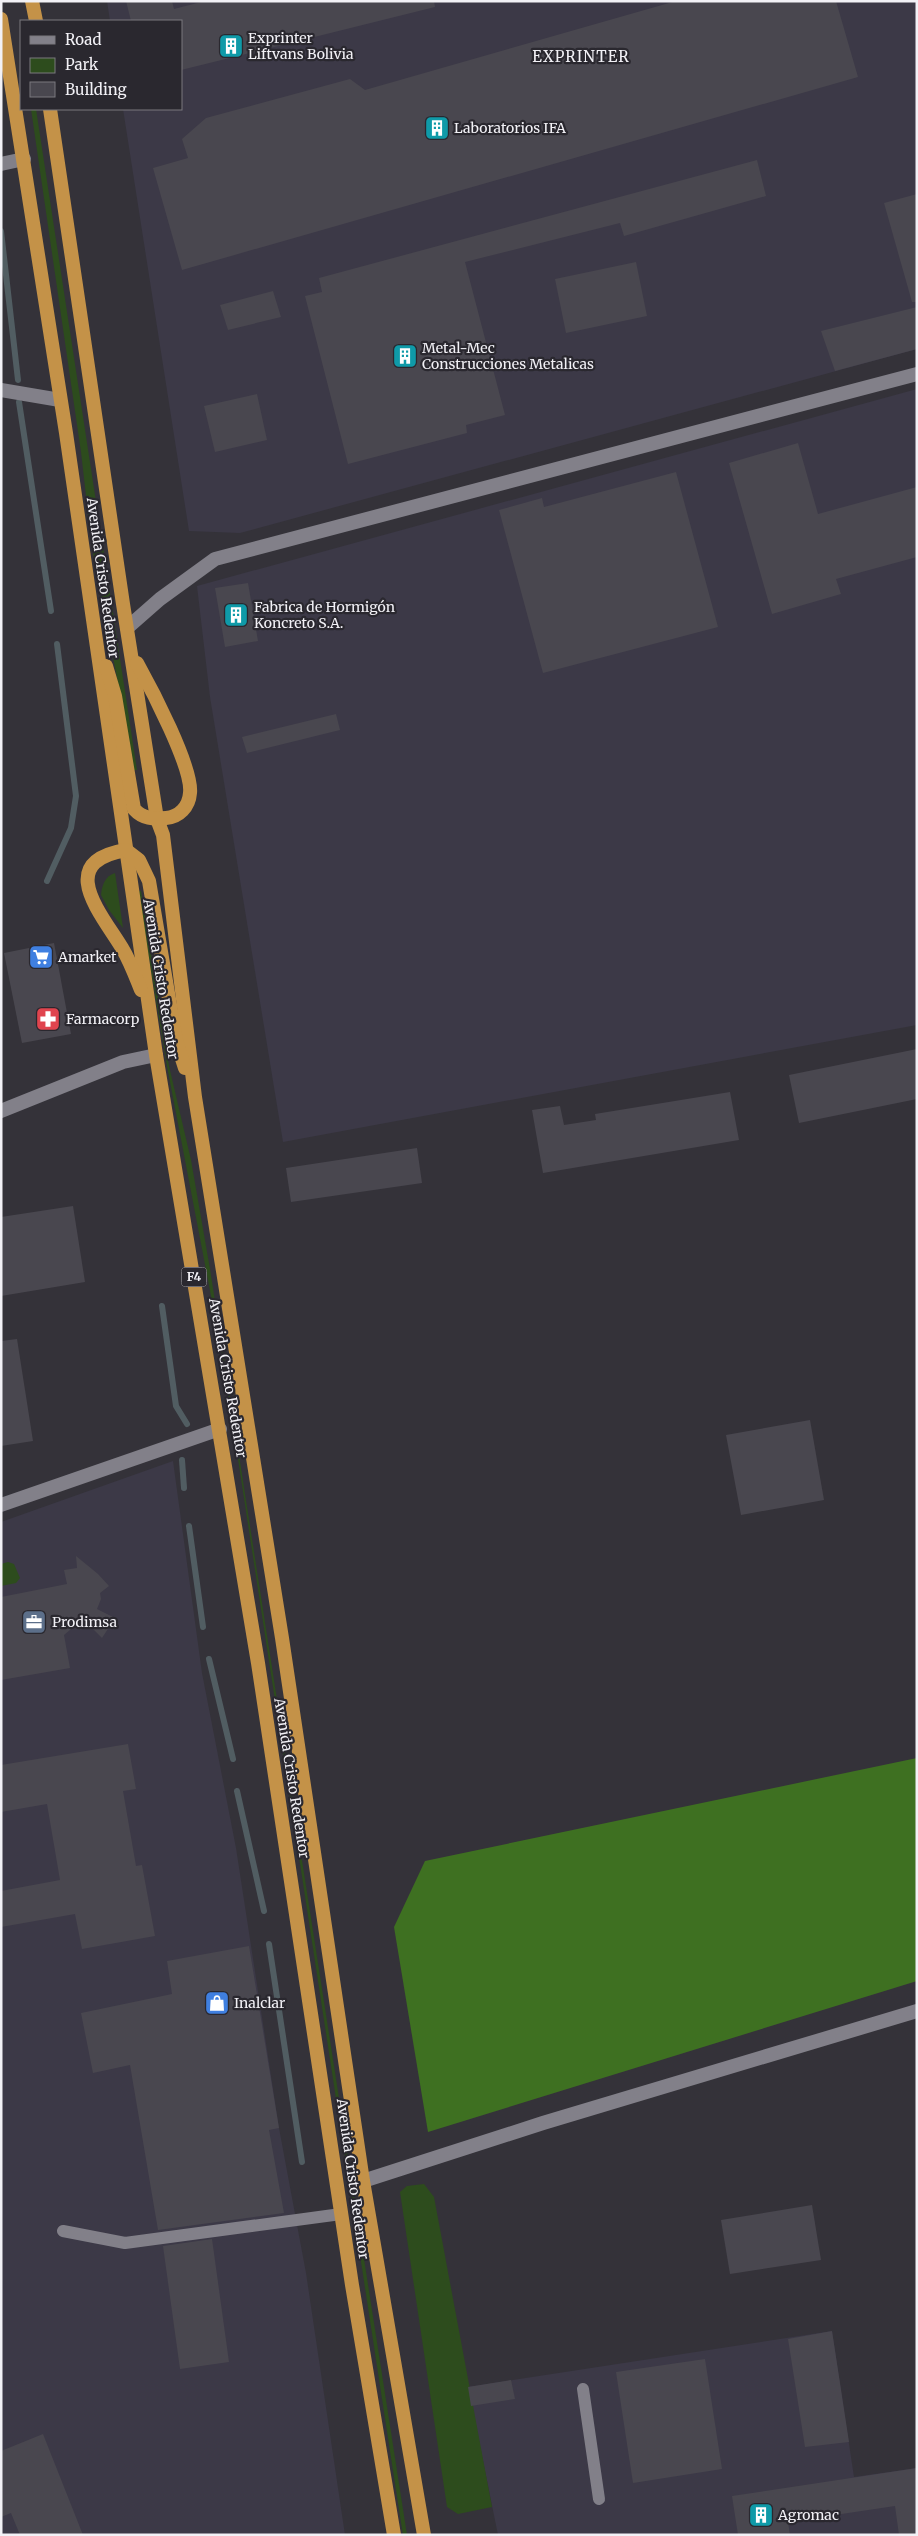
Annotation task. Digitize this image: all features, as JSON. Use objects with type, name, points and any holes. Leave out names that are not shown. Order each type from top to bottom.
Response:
[{"type":"highway","points":[[32,1],[36,20]]},
{"type":"highway","name":"Avenida Cristo Redentor","points":[[1,19],[24,159],[156,1056],[261,1682],[341,2214],[394,2535]]},
{"type":"highway","name":"Avenida Cristo Redentor","points":[[50,110],[127,628],[157,819],[163,835],[195,1097],[282,1638],[363,2181],[424,2535]]},
{"type":"highway","points":[[92,620],[114,696],[134,809],[145,818],[172,817],[186,806],[191,793],[189,775],[152,690],[132,654]]},
{"type":"highway","points":[[149,1006],[127,957],[91,898],[87,886],[87,873],[95,862],[107,854],[126,850],[139,860],[149,881],[176,1040],[195,1097]]},
{"type":"street","points":[[1,164],[24,159]]},
{"type":"street","points":[[127,628],[160,599],[215,559],[917,374]]},
{"type":"street","points":[[1,390],[60,400]]},
{"type":"street","points":[[1,1111],[123,1062],[156,1056]]},
{"type":"street","points":[[1,1505],[220,1430]]},
{"type":"street","points":[[363,2181],[542,2123],[917,2012]]},
{"type":"lane","points":[[63,2231],[125,2242],[341,2214]]},
{"type":"lane","points":[[583,2390],[599,2499]]},
{"type":"shaded area","points":[[107,1],[917,1],[917,349],[240,533],[189,531],[123,110],[182,110],[182,20],[110,20]]},
{"type":"shaded area","points":[[917,389],[917,1025],[283,1142],[210,697],[197,586]]},
{"type":"shaded area","points":[[173,1461],[202,1673],[236,1848],[279,2128],[306,2273],[345,2535],[1,2535],[1,1522]]},
{"type":"shaded area","points":[[832,2331],[854,2477],[917,2468],[917,2535],[498,2535],[468,2387]]},
{"type":"green space","points":[[31,110],[36,110],[137,770],[132,770],[118,683],[92,548],[81,452]]},
{"type":"green space","points":[[115,873],[123,928],[109,910],[101,895],[105,881]]},
{"type":"green space","points":[[138,891],[141,891],[169,1066],[191,1160],[210,1269],[407,2535],[403,2535],[221,1348],[167,1066]]},
{"type":"green space","points":[[8,1562],[14,1564],[20,1578],[16,1583],[1,1586],[1,1564]]},
{"type":"green space","points":[[917,1758],[917,1981],[428,2132],[394,1927],[425,1861]]},
{"type":"green space","points":[[424,2184],[434,2197],[492,2507],[458,2514],[447,2507],[400,2192],[407,2186]]},
{"type":"building","name":"Exprinter Liftvans Bolivia","points":[[126,1],[172,1],[174,9],[205,1],[434,1],[435,7],[182,70],[182,20],[131,20]]},
{"type":"building","name":"Laboratorios IFA","points":[[676,1],[836,1],[858,77],[182,270],[153,168],[188,158],[182,139],[206,118],[350,79],[365,90]]},
{"type":"building","name":"Metal-Mec Construcciones Metalicas","points":[[757,160],[766,196],[624,236],[620,223],[465,262],[505,415],[466,425],[467,433],[348,464],[305,296],[322,292],[319,278]]},
{"type":"building","points":[[917,194],[917,302],[912,302],[884,203]]},
{"type":"building","points":[[636,262],[647,316],[566,333],[555,279]]},
{"type":"building","points":[[273,291],[281,317],[228,330],[220,305]]},
{"type":"building","points":[[917,307],[917,349],[835,371],[821,331]]},
{"type":"building","points":[[257,394],[267,440],[215,452],[204,406]]},
{"type":"building","points":[[798,443],[818,514],[917,487],[917,557],[836,579],[841,594],[772,614],[729,463]]},
{"type":"building","points":[[676,472],[718,627],[543,673],[499,510],[542,498],[544,507]]},
{"type":"building","name":"Fabrica de Hormigón Koncreto S.A.","points":[[248,583],[258,641],[225,647],[215,588]]},
{"type":"building","points":[[336,714],[340,730],[247,753],[242,737]]},
{"type":"building","points":[[54,943],[71,1034],[22,1043],[4,953]]},
{"type":"building","points":[[917,1049],[917,1099],[799,1123],[789,1075]]},
{"type":"building","points":[[730,1092],[739,1140],[543,1173],[532,1110],[560,1106],[564,1125],[596,1120],[595,1114]]},
{"type":"building","points":[[417,1148],[422,1183],[291,1202],[286,1168]]},
{"type":"building","points":[[73,1206],[85,1282],[1,1296],[1,1217]]},
{"type":"building","points":[[17,1339],[33,1441],[1,1446],[1,1341]]},
{"type":"building","points":[[810,1420],[824,1500],[741,1515],[726,1435]]},
{"type":"building","name":"Prodimsa","points":[[76,1556],[109,1586],[100,1593],[101,1599],[97,1609],[115,1618],[102,1638],[83,1619],[64,1635],[70,1668],[1,1680],[1,1597],[67,1584],[64,1570],[77,1568]]},
{"type":"building","points":[[128,1744],[136,1789],[123,1791],[136,1866],[142,1865],[155,1936],[82,1949],[75,1914],[1,1927],[1,1891],[60,1880],[47,1804],[1,1812],[1,1765]]},
{"type":"building","points":[[249,1946],[279,2128],[269,2130],[284,2213],[158,2230],[130,2065],[93,2073],[81,2013],[172,1994],[167,1961]]},
{"type":"building","points":[[812,2205],[821,2260],[730,2274],[721,2220]]},
{"type":"building","points":[[212,2239],[229,2362],[180,2369],[163,2246]]},
{"type":"building","points":[[832,2331],[849,2442],[805,2447],[788,2339]]},
{"type":"building","points":[[705,2359],[722,2469],[633,2483],[616,2372]]},
{"type":"building","points":[[511,2380],[515,2399],[471,2406],[468,2387]]},
{"type":"building","points":[[43,2434],[83,2535],[20,2535],[11,2513],[1,2517],[1,2451]]},
{"type":"building","points":[[917,2468],[917,2535],[899,2535],[895,2506],[788,2522],[790,2535],[738,2535],[732,2496]]},
{"type":"waterway","points":[[1,231],[18,380]]},
{"type":"waterway","points":[[19,402],[51,611]]},
{"type":"waterway","points":[[47,881],[71,828],[76,796],[57,644]]},
{"type":"waterway","points":[[162,1306],[176,1406],[187,1424]]},
{"type":"waterway","points":[[182,1460],[184,1488]]},
{"type":"waterway","points":[[189,1526],[203,1627]]},
{"type":"waterway","points":[[209,1659],[233,1759]]},
{"type":"waterway","points":[[237,1791],[264,1911]]},
{"type":"waterway","points":[[269,1944],[302,2162]]},
{"type":"place","name":"Exprinter Liftvans Bolivia","points":[[231,46]]},
{"type":"place","name":"Laboratorios IFA","points":[[437,128]]},
{"type":"place","name":"Metal-Mec Construcciones Metalicas","points":[[405,356]]},
{"type":"place","name":"Fabrica de Hormigón Koncreto S.A.","points":[[236,615]]},
{"type":"place","name":"Amarket","points":[[41,957]]},
{"type":"place","name":"Farmacorp","points":[[48,1019]]},
{"type":"place","name":"Prodimsa","points":[[34,1622]]},
{"type":"place","name":"Inalclar","points":[[217,2003]]},
{"type":"place","name":"Agromac","points":[[761,2515]]},
{"type":"district","name":"EXPRINTER","points":[[581,57]]}]
